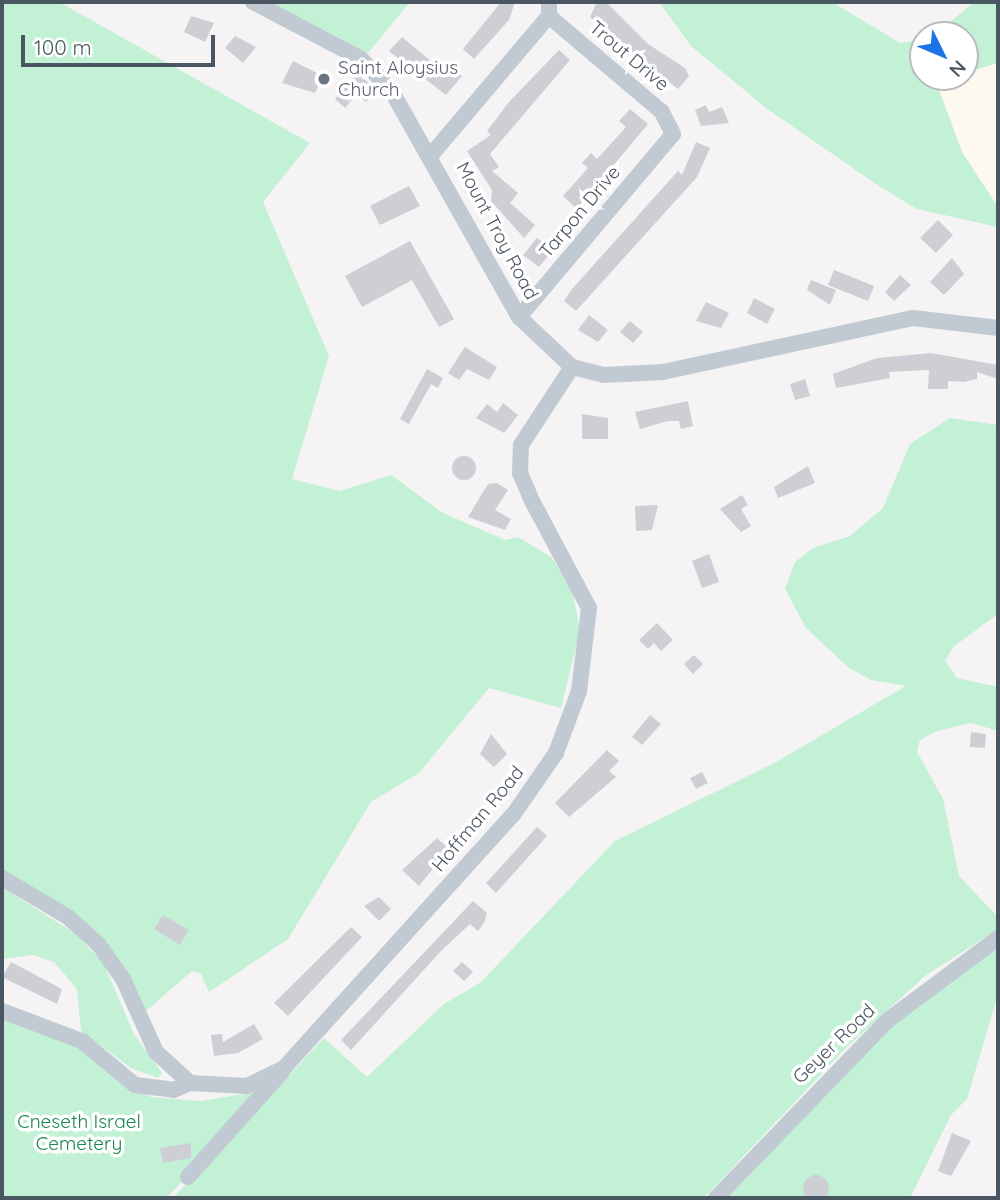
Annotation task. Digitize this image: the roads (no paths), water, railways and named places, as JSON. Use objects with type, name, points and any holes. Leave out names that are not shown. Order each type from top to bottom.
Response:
[{"type":"street","name":"Mount Troy Road","points":[[253,2],[360,58],[391,90],[431,155],[519,317],[572,367]]},
{"type":"street","points":[[431,155],[549,9]]},
{"type":"street","name":"Trout Drive","points":[[549,9],[662,112],[673,134]]},
{"type":"street","name":"Tarpon Drive","points":[[519,317],[673,134]]},
{"type":"street","points":[[572,367],[604,375],[663,372],[913,318],[998,328]]},
{"type":"street","name":"Hoffman Road","points":[[188,1177],[513,815],[556,753],[579,691],[589,608],[532,502],[520,473],[521,445],[572,367]]},
{"type":"street","points":[[2,878],[68,917],[99,945],[123,979],[156,1052],[190,1083]]},
{"type":"street","name":"Geyer Road","points":[[716,1198],[888,1020],[998,938]]},
{"type":"street","name":"Hoffman Road","points":[[2,1011],[82,1041],[135,1085],[174,1090],[190,1083],[247,1086],[284,1068]]},
{"type":"place","name":"Saint Aloysius Church","points":[[324,79]]},
{"type":"park label","name":"Cneseth Israel Cemetery","points":[[79,1133]]}]
